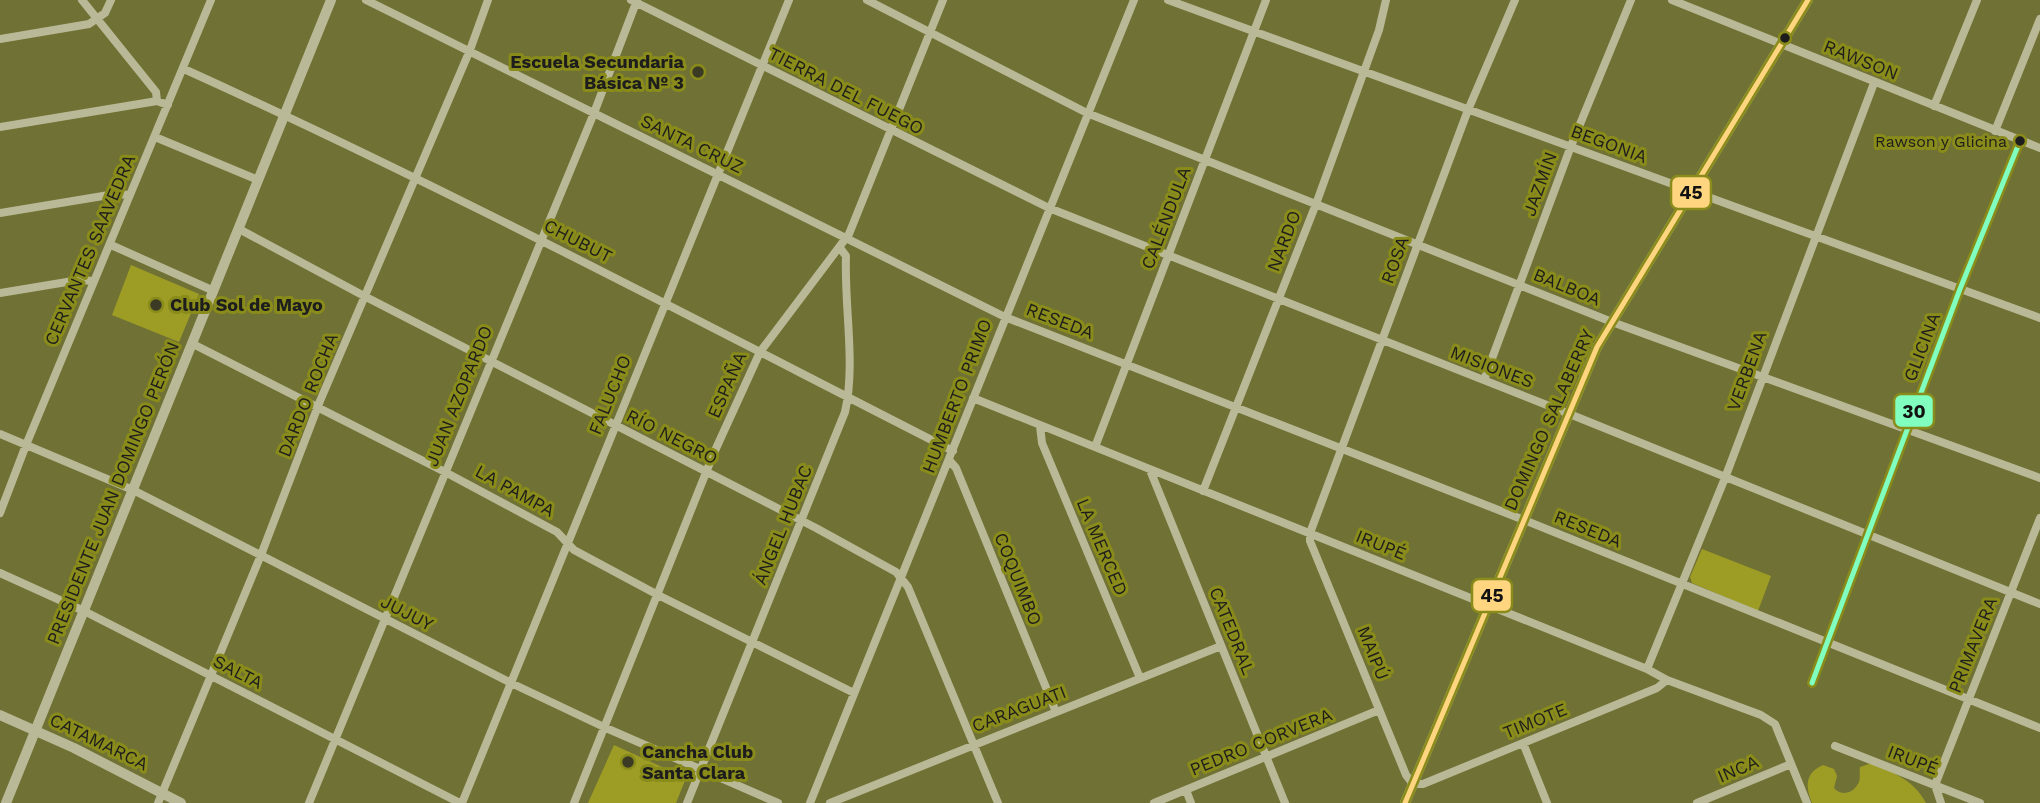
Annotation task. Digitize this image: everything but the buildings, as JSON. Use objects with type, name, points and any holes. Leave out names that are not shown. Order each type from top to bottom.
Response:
[{"type":"street","points":[[82,0],[156,92],[157,102]]},
{"type":"street","points":[[0,39],[89,24],[105,13],[111,0]]},
{"type":"street","name":"CERVANTES SAAVEDRA","points":[[0,513],[211,0]]},
{"type":"street","name":"PRESIDENTE JUAN DOMINGO PERÓN","points":[[6,803],[331,0]]},
{"type":"street","name":"SANTA CRUZ","points":[[366,0],[1004,317]]},
{"type":"street","name":"DARDO ROCHA","points":[[160,798],[261,555],[318,408],[470,50],[488,0]]},
{"type":"street","name":"FALUCHO","points":[[461,803],[789,0]]},
{"type":"street","name":"BALBOA","points":[[867,0],[1087,113],[1612,322],[2040,478]]},
{"type":"street","name":"ESPAÑA","points":[[574,803],[707,473],[760,352],[846,239],[943,0]]},
{"type":"street","name":"HUMBERTO PRIMO","points":[[810,803],[1133,0]]},
{"type":"street","name":"BEGONIA","points":[[1168,0],[2040,318]]},
{"type":"street","name":"CALÉNDULA","points":[[1095,447],[1266,0]]},
{"type":"street","name":"NARDO","points":[[1203,491],[1316,204],[1379,30],[1386,0]]},
{"type":"street","name":"ROSA","points":[[1310,533],[1468,110],[1515,0]]},
{"type":"street","name":"JAZMÍN","points":[[1484,380],[1571,146],[1631,0]]},
{"type":"street","name":"RAWSON","points":[[1672,0],[2040,148]]},
{"type":"street","name":"DOMINGO SALABERRY","points":[[1405,803],[1597,347],[1808,0]]},
{"type":"street","points":[[1934,106],[1977,0]]},
{"type":"street","name":"TIERRA DEL FUEGO","points":[[635,1],[890,131],[1049,208]]},
{"type":"street","name":"JUAN AZOPARDO","points":[[310,803],[594,113],[635,1]]},
{"type":"street","points":[[1995,131],[2040,19]]},
{"type":"street","name":"CHUBUT","points":[[184,69],[285,114],[540,240],[848,398],[951,455]]},
{"type":"street","name":"VERBENA","points":[[1647,669],[1724,478],[1874,83]]},
{"type":"street","points":[[0,127],[157,102],[168,105]]},
{"type":"street","points":[[155,137],[258,180]]},
{"type":"street","name":"GLICINA","points":[[1812,683],[1960,289],[2020,141]]},
{"type":"street","points":[[0,213],[115,194],[130,195]]},
{"type":"street","name":"MISIONES","points":[[1049,208],[2040,604]]},
{"type":"street","name":"RÍO NEGRO","points":[[239,229],[801,521],[902,577]]},
{"type":"street","points":[[111,244],[215,291]]},
{"type":"street","name":"ÁNGEL HUBAC","points":[[687,803],[845,412],[848,398],[846,256],[840,248]]},
{"type":"street","points":[[0,293],[79,280],[94,281]]},
{"type":"street","name":"RESEDA","points":[[1004,317],[1524,520],[2040,728]]},
{"type":"street","name":"LA PAMPA","points":[[193,344],[557,532],[575,550],[658,595],[854,693]]},
{"type":"street","name":"IRUPÉ","points":[[973,398],[1647,669],[1667,680],[1761,715],[1775,724],[1791,764]]},
{"type":"street","name":"LA MERCED","points":[[1041,426],[1042,443],[1140,678]]},
{"type":"street","name":"JUJUY","points":[[0,434],[133,490],[510,684],[778,803]]},
{"type":"street","name":"COQUIMBO","points":[[951,455],[1056,712]]},
{"type":"street","name":"CATEDRAL","points":[[1150,470],[1285,803]]},
{"type":"street","name":"PRIMAVERA","points":[[1935,785],[2040,518]]},
{"type":"street","name":"MAIPÚ","points":[[1310,533],[1313,549],[1379,710],[1406,775],[1413,783]]},
{"type":"street","name":"SALTA","points":[[0,573],[84,611],[461,803]]},
{"type":"street","points":[[902,577],[998,803]]},
{"type":"street","name":"CARAGUATI","points":[[830,803],[1221,646]]},
{"type":"street","name":"TIMOTE","points":[[1413,783],[1423,783],[1523,743],[1657,688],[1667,680]]},
{"type":"street","name":"PEDRO CORVERA","points":[[1154,803],[1379,710]]},
{"type":"street","name":"CATAMARCA","points":[[0,715],[35,730],[160,798],[181,803]]},
{"type":"street","points":[[1523,743],[1547,803]]},
{"type":"street","name":"IRUPÉ","points":[[1835,746],[1980,803]]},
{"type":"street","points":[[1791,764],[1807,803]]},
{"type":"street","name":"INCA","points":[[1697,803],[1791,764]]},
{"type":"street","points":[[1935,785],[1941,803]]},
{"type":"street","points":[[1186,790],[1191,803]]},
{"type":"shaded area","name":"Club Sol de Mayo","points":[[131,265],[199,294],[179,342],[112,315]]},
{"type":"shaded area","points":[[1702,549],[1771,576],[1758,611],[1692,583],[1690,577]]},
{"type":"shaded area","name":"Cancha Club Santa Clara","points":[[614,745],[686,778],[676,803],[588,803]]},
{"type":"shaded area","points":[[1872,763],[1910,783],[1926,803],[1812,803],[1808,781],[1817,768],[1823,765],[1834,769],[1837,776],[1834,788],[1846,793],[1853,790],[1859,782],[1860,767]]},
{"type":"transit line","name":"45","points":[[1405,803],[1597,347],[1808,0]]},
{"type":"transit line","name":"30","points":[[1812,683],[1960,289],[2020,141]]},
{"type":"place","name":"Escuela Secundaria Básica Nº 3","points":[[698,72]]},
{"type":"place","name":"Rawson y Glicina","points":[[2020,141]]},
{"type":"place","name":"Club Sol de Mayo","points":[[156,305]]},
{"type":"place","name":"Cancha Club Santa Clara","points":[[628,762]]}]
